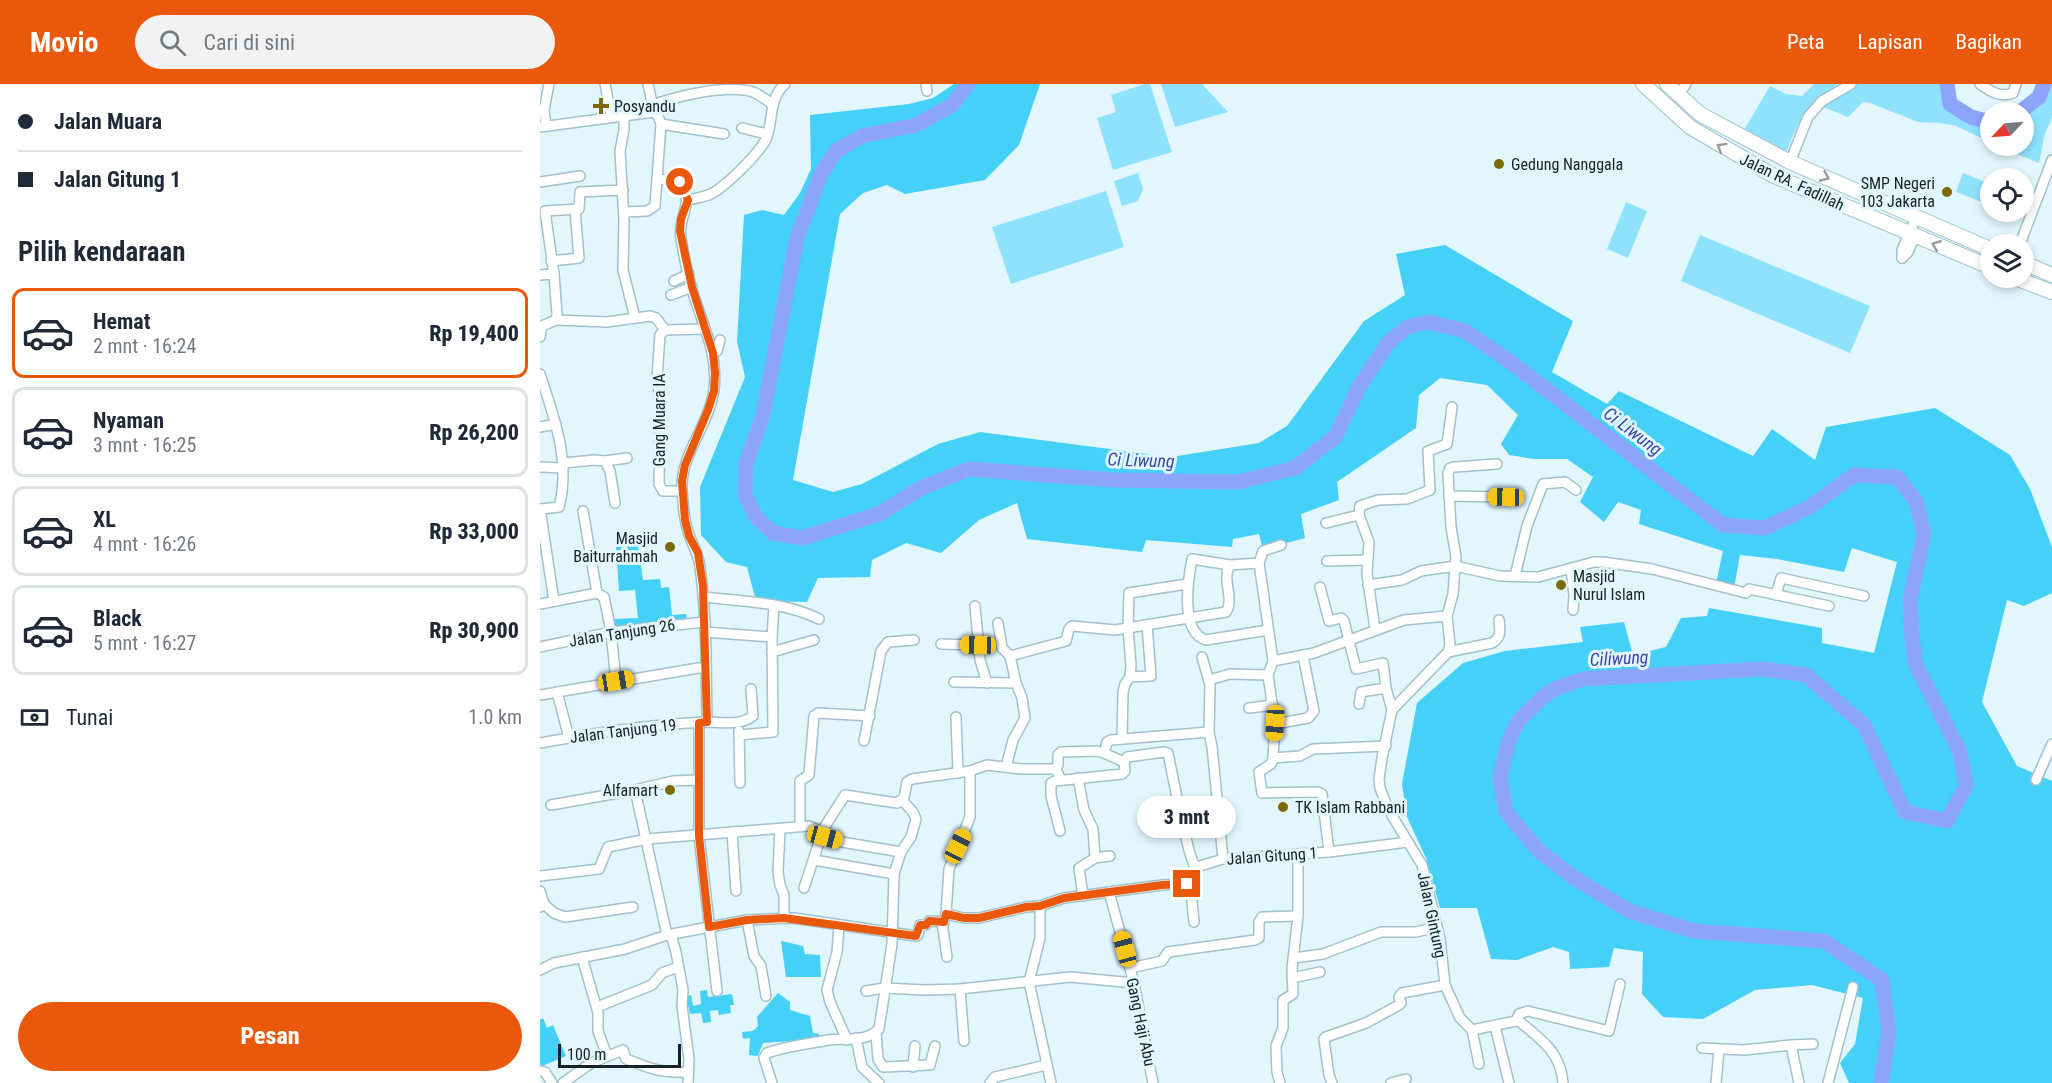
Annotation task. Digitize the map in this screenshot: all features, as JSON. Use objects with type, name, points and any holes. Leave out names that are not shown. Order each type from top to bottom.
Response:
[{"type":"main road","name":"Jalan RA. Fadillah","points":[[1643,84],[1690,127],[1735,155],[1800,188],[1980,263]]},
{"type":"main road","name":"Jalan RA. Fadillah","points":[[1667,84],[1682,90],[1700,114],[1790,162],[1980,245]]},
{"type":"main road","points":[[2034,268],[2052,275]]},
{"type":"main road","points":[[2034,285],[2052,292]]},
{"type":"street","points":[[549,84],[545,98],[543,126],[624,115],[695,94],[727,90],[755,93],[773,105]]},
{"type":"street","points":[[605,84],[611,116]]},
{"type":"street","points":[[624,212],[647,211],[653,208],[661,124],[652,108],[648,84]]},
{"type":"street","points":[[688,200],[707,196],[718,189],[757,151],[767,134],[777,88],[785,84]]},
{"type":"street","points":[[1790,162],[1808,117],[1822,101],[1851,84]]},
{"type":"street","points":[[1980,84],[1995,93],[2006,96],[2013,93],[2016,84]]},
{"type":"street","points":[[624,115],[623,138],[620,147],[624,212],[622,270],[635,318]]},
{"type":"street","points":[[661,124],[724,134]]},
{"type":"street","points":[[742,128],[767,134]]},
{"type":"street","points":[[2026,234],[2052,160]]},
{"type":"street","points":[[540,182],[580,176]]},
{"type":"street","points":[[657,179],[680,182],[688,200],[681,219],[680,231],[692,287],[713,353],[714,391],[700,433],[682,473],[682,491],[689,536],[698,553],[703,597],[706,668],[699,780],[699,836],[717,991]]},
{"type":"street","points":[[556,320],[556,283],[544,212],[579,208],[580,192],[623,190]]},
{"type":"street","points":[[551,261],[579,258],[575,209]]},
{"type":"street","points":[[1911,235],[1916,218]]},
{"type":"street","points":[[540,275],[554,274]]},
{"type":"street","points":[[674,281],[689,274]]},
{"type":"street","points":[[671,295],[692,287]]},
{"type":"street","points":[[540,337],[540,329],[543,325],[556,320],[607,322],[656,318],[665,330],[705,329]]},
{"type":"street","name":"Gang Muara IA","points":[[665,330],[660,335],[657,378],[660,402],[659,484],[663,491],[682,491]]},
{"type":"street","points":[[713,353],[717,351],[720,340]]},
{"type":"street","points":[[540,374],[556,424],[563,466],[560,504],[540,509],[554,601]]},
{"type":"street","points":[[1375,629],[1368,585],[1369,542],[1359,514],[1361,504],[1378,500],[1407,499],[1430,490],[1428,451],[1447,444],[1452,407]]},
{"type":"street","points":[[540,427],[556,424]]},
{"type":"street","points":[[541,467],[627,458]]},
{"type":"street","points":[[605,461],[610,471],[615,503]]},
{"type":"street","points":[[1392,710],[1448,652],[1450,645],[1447,616],[1453,594],[1456,557],[1449,496],[1448,473],[1450,468],[1497,464]]},
{"type":"street","points":[[1515,576],[1527,526],[1543,484],[1564,482],[1576,490]]},
{"type":"street","points":[[1449,496],[1506,497]]},
{"type":"street","points":[[583,512],[597,593]]},
{"type":"street","points":[[1326,523],[1359,514]]},
{"type":"street","points":[[1281,545],[1263,551],[1259,563],[1273,661],[1268,675],[1275,723],[1273,758],[1271,764],[1259,772],[1262,793],[1318,792],[1322,794],[1329,852]]},
{"type":"street","points":[[1259,563],[1230,565],[1192,559],[1187,584],[1190,618],[1192,630],[1198,637],[1206,640],[1268,630]]},
{"type":"street","points":[[1327,561],[1367,560]]},
{"type":"street","points":[[1368,585],[1401,580],[1421,571],[1455,567],[1500,576],[1538,577],[1593,562],[1610,562],[1652,569],[1746,593],[1749,589],[1829,606]]},
{"type":"street","points":[[1010,656],[1066,641],[1069,628],[1072,626],[1109,630],[1218,614],[1228,610],[1226,572],[1230,565]]},
{"type":"street","points":[[1571,568],[1574,596],[1572,610]]},
{"type":"street","points":[[1776,595],[1781,578],[1864,596]]},
{"type":"street","points":[[1122,739],[1124,687],[1130,677],[1129,593],[1187,584]]},
{"type":"street","name":"Jalan Gintung","points":[[1320,587],[1329,621],[1342,619],[1350,639],[1356,669],[1383,663],[1392,710],[1379,779],[1380,788],[1388,809],[1422,866],[1437,927],[1446,985],[1460,1018],[1472,1030]]},
{"type":"street","points":[[540,604],[597,593],[604,597],[616,681]]},
{"type":"street","points":[[703,597],[774,606],[809,614],[819,619]]},
{"type":"street","points":[[739,735],[773,732],[774,606]]},
{"type":"street","points":[[975,606],[981,669],[987,683]]},
{"type":"street","points":[[1273,661],[1314,653],[1404,620],[1447,616]]},
{"type":"street","points":[[1448,652],[1498,640],[1499,620]]},
{"type":"street","points":[[998,623],[1002,648],[1010,656],[1025,718],[1013,740],[1006,767]]},
{"type":"street","points":[[1130,677],[1150,676],[1147,625]]},
{"type":"street","name":"Jalan Tanjung 26","points":[[540,647],[609,626],[705,627],[772,637]]},
{"type":"street","points":[[772,652],[814,640]]},
{"type":"street","points":[[864,741],[881,651],[891,641],[914,640]]},
{"type":"street","points":[[941,644],[978,645]]},
{"type":"street","points":[[1275,723],[1308,718],[1314,711],[1303,655]]},
{"type":"street","points":[[1202,657],[1209,680],[1211,700],[1209,732],[1223,859]]},
{"type":"street","points":[[540,695],[706,668]]},
{"type":"street","points":[[1209,680],[1230,674],[1268,675]]},
{"type":"street","points":[[954,682],[1016,683]]},
{"type":"street","points":[[1359,704],[1361,692],[1386,688]]},
{"type":"street","points":[[740,783],[739,722],[753,716],[751,690]]},
{"type":"street","points":[[557,692],[569,738]]},
{"type":"street","points":[[1249,708],[1273,705]]},
{"type":"street","points":[[800,826],[800,781],[809,775],[814,716],[818,713],[870,716]]},
{"type":"street","points":[[956,717],[958,773]]},
{"type":"street","name":"Jalan Tanjung 19","points":[[540,743],[653,725],[739,722]]},
{"type":"street","points":[[1104,753],[1107,742],[1122,739],[1209,732]]},
{"type":"street","points":[[2036,780],[2052,744]]},
{"type":"street","points":[[1273,758],[1300,756],[1313,749],[1386,746]]},
{"type":"street","points":[[1061,780],[1056,769],[1060,753],[1097,751],[1124,762]]},
{"type":"street","points":[[1060,831],[1051,796],[1053,782],[1122,774],[1125,771],[1124,762],[1127,757],[1168,753],[1183,827],[1196,870],[1191,881],[1194,922]]},
{"type":"street","points":[[804,888],[820,833],[847,794],[894,803],[902,800],[910,779],[970,771],[986,766],[1056,769]]},
{"type":"street","points":[[2042,766],[2052,770]]},
{"type":"street","points":[[947,957],[944,918],[949,869],[970,817],[970,771]]},
{"type":"street","points":[[1078,778],[1084,810],[1093,829],[1095,858]]},
{"type":"street","points":[[551,805],[673,781],[699,780]]},
{"type":"street","points":[[635,790],[683,990],[688,1083]]},
{"type":"street","points":[[902,800],[916,819],[911,837],[901,852],[894,874],[892,933],[880,1027],[876,1033],[878,1059],[883,1067],[913,1067],[932,1064],[935,1046]]},
{"type":"street","points":[[540,876],[599,869],[608,847],[647,839],[780,830],[800,826],[812,826],[820,833],[842,842],[901,852]]},
{"type":"street","points":[[780,830],[778,872],[784,895],[784,918]]},
{"type":"street","points":[[732,832],[736,891]]},
{"type":"street","name":"Jalan Gitung 1","points":[[1196,870],[1200,866],[1223,859],[1329,852],[1408,842]]},
{"type":"street","points":[[1280,1083],[1277,1072],[1276,1046],[1283,1028],[1283,1000],[1292,995],[1298,916],[1298,854]]},
{"type":"street","points":[[1083,896],[1079,868],[1095,858],[1110,856]]},
{"type":"street","points":[[814,860],[894,874]]},
{"type":"street","points":[[540,970],[554,963],[625,949],[669,935],[747,920],[784,918],[916,936],[920,925],[944,918],[971,918],[1040,906],[1064,898],[1162,885],[1187,884],[1191,881]]},
{"type":"street","points":[[540,891],[542,906],[565,916],[633,907]]},
{"type":"street","name":"Gang Haji Abu","points":[[1109,892],[1134,983],[1154,1083]]},
{"type":"street","points":[[1040,906],[1040,938],[1029,982],[1051,1083]]},
{"type":"street","points":[[1130,968],[1162,961],[1168,952],[1255,940],[1259,936],[1259,922],[1262,917],[1298,916]]},
{"type":"street","points":[[747,920],[754,954],[761,966],[766,996]]},
{"type":"street","points":[[839,926],[837,952],[827,990],[831,1002],[852,1039],[862,1067],[879,1083]]},
{"type":"street","points":[[1294,958],[1323,954],[1381,932],[1416,932],[1437,927]]},
{"type":"street","points":[[582,957],[597,1007],[598,1031],[607,1056]]},
{"type":"street","points":[[597,1007],[652,986],[662,973],[678,967]]},
{"type":"street","points":[[1292,978],[1320,972]]},
{"type":"street","points":[[866,991],[884,988],[960,989],[1070,977],[1134,983]]},
{"type":"street","points":[[1516,1021],[1519,1014],[1528,1011],[1609,1031],[1620,984]]},
{"type":"street","points":[[1332,1083],[1324,1039],[1366,1023],[1399,1005],[1401,1003],[1399,997],[1402,993],[1446,985]]},
{"type":"street","points":[[1828,1083],[1854,987]]},
{"type":"street","points":[[960,989],[964,1041]]},
{"type":"street","points":[[1479,1064],[1472,1030],[1516,1021],[1535,1034],[1555,1055],[1560,1063],[1563,1083]]},
{"type":"street","points":[[1495,1026],[1509,1083]]},
{"type":"street","points":[[772,1083],[764,1058],[767,1053],[794,1046],[852,1039],[876,1033]]},
{"type":"street","points":[[1702,1047],[1744,1050],[1813,1044]]},
{"type":"street","points":[[1791,1045],[1799,1083]]},
{"type":"street","points":[[913,1067],[915,1046]]},
{"type":"street","points":[[563,1083],[591,1063],[623,1050],[626,1059],[653,1070],[688,1072]]},
{"type":"street","points":[[1716,1083],[1719,1050]]},
{"type":"street","points":[[980,1083],[986,1078],[991,1081],[1046,1065]]},
{"type":"street","points":[[540,1071],[544,1072],[552,1083]]},
{"type":"street","points":[[1391,1083],[1406,1079]]},
{"type":"shaded area","points":[[954,84],[1040,84],[1019,145],[985,180],[905,194],[887,185],[863,193],[840,214],[793,480],[833,492],[862,484],[938,444],[980,432],[1171,457],[1259,443],[1287,426],[1364,321],[1405,295],[1396,254],[1445,245],[1573,321],[1552,372],[1607,404],[1619,391],[1753,456],[1772,429],[1815,460],[1826,427],[1935,408],[2010,455],[2030,489],[2052,547],[2052,593],[2024,606],[2007,600],[1982,702],[2017,766],[2052,781],[2052,1083],[1849,1083],[1840,1063],[1855,1044],[1863,998],[1812,985],[1755,990],[1703,1019],[1663,1017],[1642,994],[1643,952],[1614,948],[1609,967],[1570,969],[1569,952],[1553,947],[1517,960],[1491,959],[1477,908],[1440,908],[1426,858],[1407,817],[1402,784],[1417,703],[1463,663],[1505,651],[1583,642],[1580,627],[1624,622],[1633,655],[1666,647],[1681,618],[1707,616],[1709,608],[1822,628],[1822,643],[1874,653],[1897,562],[1852,548],[1844,572],[1777,559],[1740,555],[1734,588],[1716,584],[1723,551],[1639,524],[1641,510],[1618,502],[1604,522],[1580,502],[1593,477],[1567,459],[1534,459],[1509,455],[1501,444],[1518,415],[1487,385],[1440,378],[1419,395],[1416,428],[1337,482],[1339,500],[1301,514],[1305,538],[1263,549],[1259,534],[1233,539],[1232,547],[1146,540],[1142,552],[1027,539],[1017,503],[979,520],[941,553],[906,543],[872,560],[870,577],[818,578],[807,602],[756,601],[747,567],[726,562],[701,535],[700,487],[745,377],[737,342],[744,215],[762,210],[784,215],[800,193],[811,169],[810,115],[909,104],[933,98]]},
{"type":"shaded area","points":[[1150,84],[1172,152],[1113,170],[1097,118],[1116,112],[1111,95]]},
{"type":"shaded area","points":[[1161,84],[1202,84],[1228,112],[1175,127]]},
{"type":"shaded area","points":[[1814,84],[1837,84],[1800,123],[1786,153],[1744,130],[1770,86],[1786,94],[1802,96]]},
{"type":"shaded area","points":[[1857,84],[1943,84],[1945,104],[1966,118],[1980,123],[1980,137],[1956,126],[1918,122],[1870,103],[1863,102],[1848,117],[1823,107],[1830,100]]},
{"type":"shaded area","points":[[2048,84],[2052,84],[2052,118],[2045,133],[2039,163],[2022,156],[2034,156],[2034,104],[2044,96]]},
{"type":"shaded area","points":[[1138,173],[1143,189],[1138,201],[1122,206],[1114,181]]},
{"type":"shaded area","points":[[1963,173],[1980,180],[1980,201],[1956,192]]},
{"type":"shaded area","points":[[1106,191],[1124,247],[1011,284],[992,227]]},
{"type":"shaded area","points":[[1626,202],[1647,211],[1628,258],[1607,249]]},
{"type":"shaded area","points":[[1700,235],[1870,306],[1850,353],[1681,281]]},
{"type":"shaded area","points":[[638,545],[643,580],[660,579],[661,588],[669,587],[672,615],[686,614],[688,627],[615,634],[613,619],[638,618],[635,590],[619,591],[616,547]]},
{"type":"shaded area","points":[[781,941],[803,946],[805,954],[820,955],[821,977],[786,977]]},
{"type":"shaded area","points":[[707,990],[708,997],[732,994],[734,1005],[730,1005],[731,1013],[719,1015],[718,1010],[710,1011],[711,1022],[703,1023],[701,1013],[690,1014],[686,996],[691,995],[693,1006],[701,1004],[700,991]]},
{"type":"shaded area","points":[[778,993],[790,1002],[790,1010],[810,1016],[813,1033],[819,1034],[819,1039],[763,1043],[758,1056],[749,1055],[750,1038],[743,1039],[742,1032],[753,1031],[758,1026],[757,1017]]},
{"type":"shaded area","points":[[543,1018],[547,1028],[553,1025],[566,1056],[540,1067],[540,1020]]},
{"type":"waterway","name":"Ci Liwung","points":[[968,84],[952,105],[916,125],[862,136],[836,151],[821,174],[797,238],[763,415],[746,464],[745,495],[756,517],[773,533],[802,538],[879,514],[921,488],[969,469],[1112,480],[1238,482],[1295,468],[1335,437],[1359,387],[1388,343],[1407,327],[1429,322],[1465,331],[1509,361],[1723,525],[1764,528],[1808,508],[1854,475],[1897,477],[1916,501],[1924,534],[1910,600],[1916,665],[1960,752],[1966,786],[1947,821],[1905,812],[1864,725],[1806,675],[1763,669],[1583,679],[1557,688],[1545,695],[1518,721],[1508,743],[1500,777],[1506,812],[1539,851],[1573,877],[1629,911],[1694,931],[1824,941],[1882,980],[1889,1032],[1881,1083]]},
{"type":"waterway","points":[[1947,84],[1950,104],[1971,117],[1980,119]]},
{"type":"waterway","points":[[2033,102],[2039,97],[2044,84]]},
{"type":"place","name":"Posyandu","points":[[601,106]]},
{"type":"place","name":"Gedung Nanggala","points":[[1499,164]]},
{"type":"place","name":"SMP Negeri 103 Jakarta","points":[[1947,192]]},
{"type":"place","name":"Masjid Baiturrahmah","points":[[670,547]]},
{"type":"place","name":"Masjid Nurul Islam","points":[[1561,585]]},
{"type":"place","name":"Alfamart","points":[[670,790]]},
{"type":"place","name":"TK Islam Rabbani","points":[[1283,807]]},
{"type":"route","points":[[680,182],[688,200],[681,219],[681,241],[689,279],[713,353],[715,373],[714,391],[708,410],[682,473],[685,520],[689,536],[698,553],[703,586],[707,722],[699,723],[699,836],[709,927],[747,920],[794,918],[916,936],[920,925],[926,925],[929,921],[944,922],[946,914],[964,918],[979,918],[1040,906],[1064,898],[1162,885],[1187,884]]},
{"type":"water label","name":"Ciliwung","points":[[1619,658]]}]
